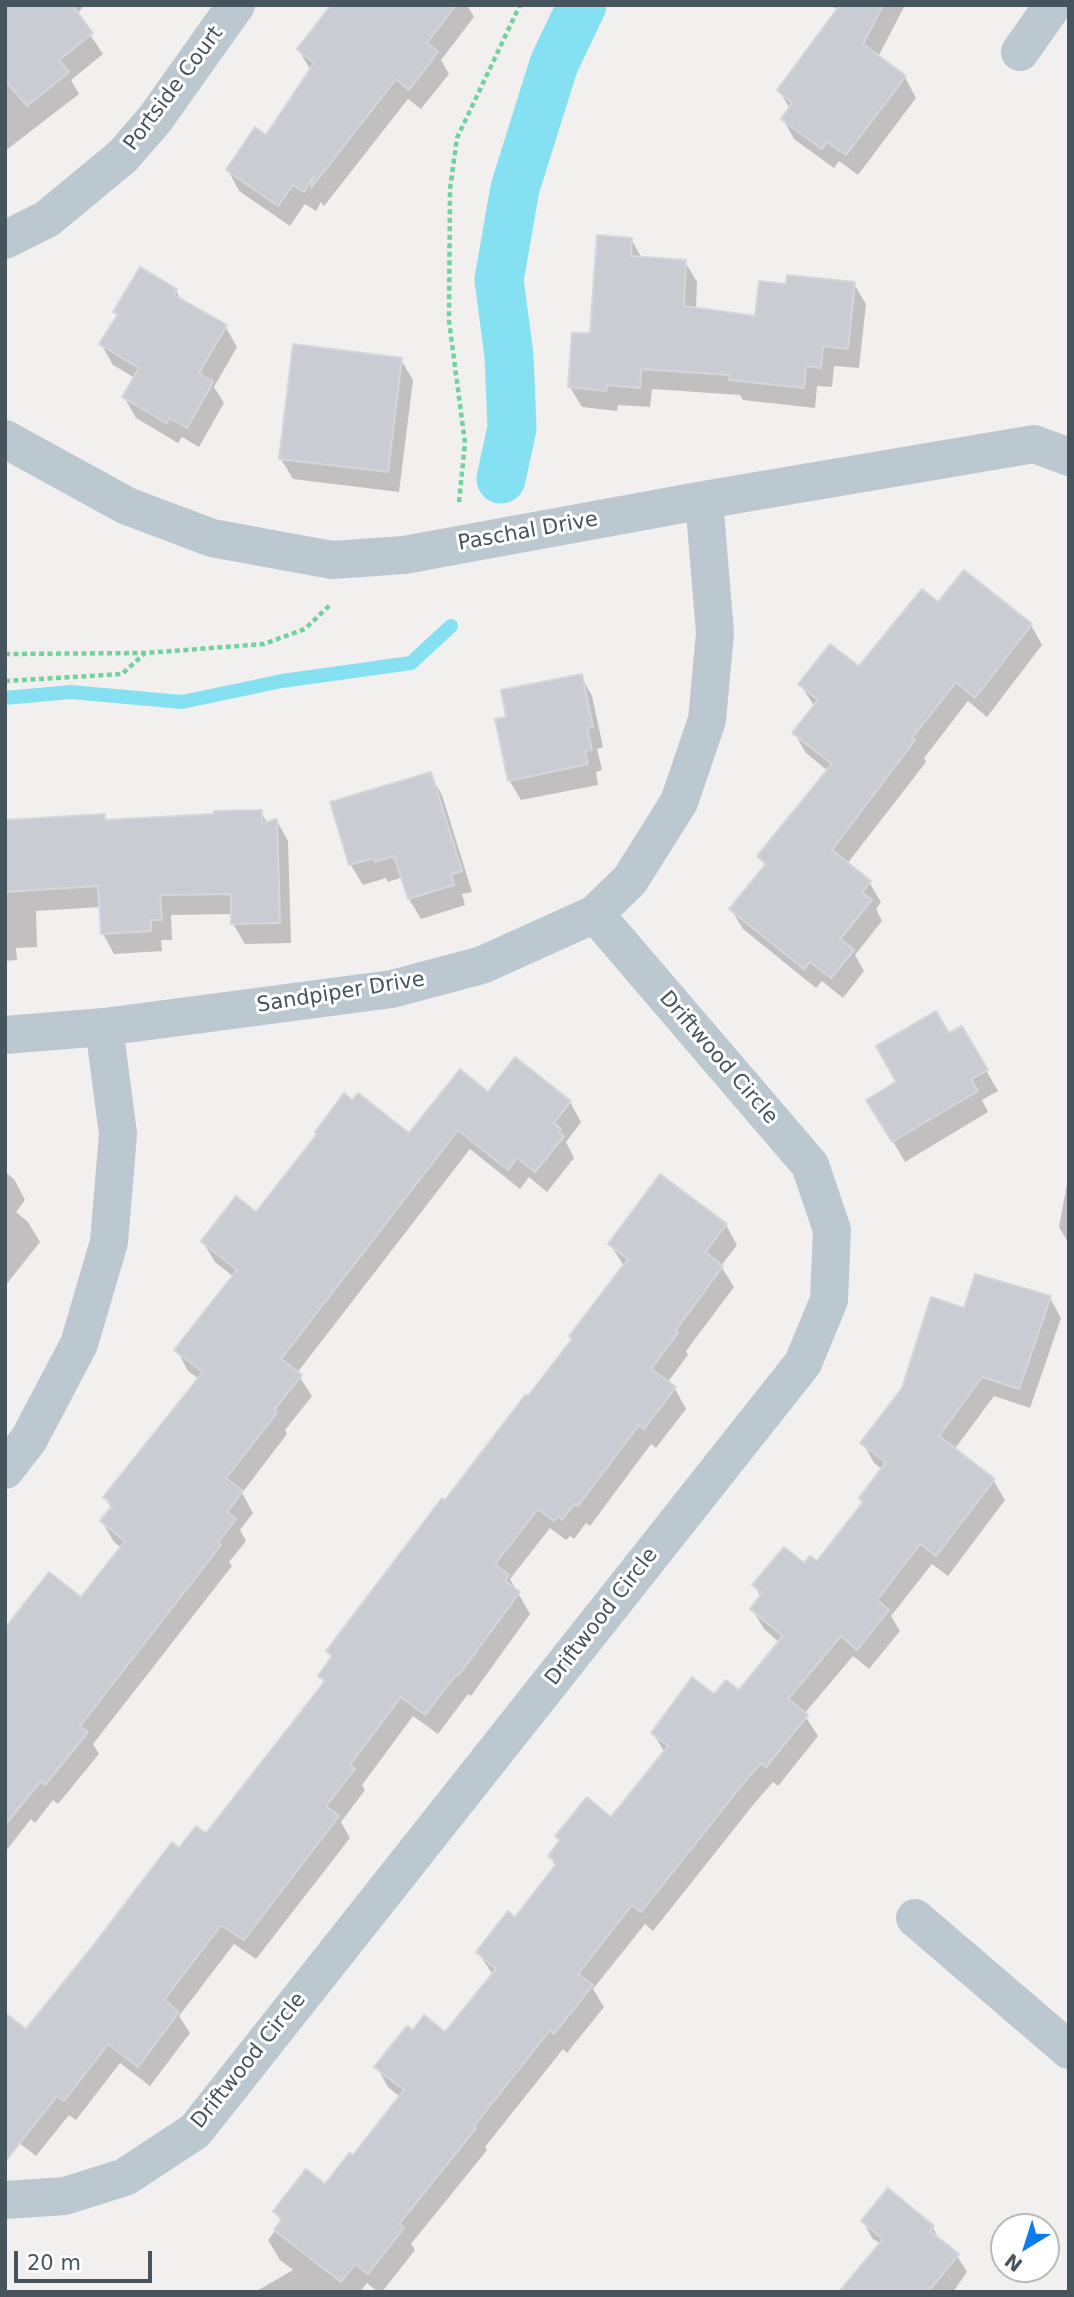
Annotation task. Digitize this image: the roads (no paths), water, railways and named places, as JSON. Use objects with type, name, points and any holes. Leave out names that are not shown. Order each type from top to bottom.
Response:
[{"type":"street","name":"Portside Court","points":[[5,240],[47,219],[123,156],[155,119],[236,5]]},
{"type":"street","points":[[1020,52],[1054,5]]},
{"type":"street","name":"Paschal Drive","points":[[5,439],[127,506],[212,538],[332,560],[404,555],[704,500],[1034,444],[1069,457]]},
{"type":"street","name":"Sandpiper Drive","points":[[5,1035],[104,1027],[391,989],[482,965],[595,914],[630,880],[679,802],[707,720],[715,633],[704,500]]},
{"type":"street","name":"Driftwood Circle","points":[[5,2200],[65,2196],[125,2177],[195,2132],[803,1363],[829,1300],[832,1230],[810,1165],[595,914]]},
{"type":"street","points":[[5,1470],[29,1439],[79,1344],[109,1241],[118,1134],[104,1027]]},
{"type":"street","points":[[915,1918],[1069,2050]]},
{"type":"waterway","points":[[501,479],[512,428],[509,355],[499,280],[515,188],[554,64],[582,5]]},
{"type":"waterway","points":[[5,698],[71,692],[182,702],[282,681],[411,663],[451,626]]}]
